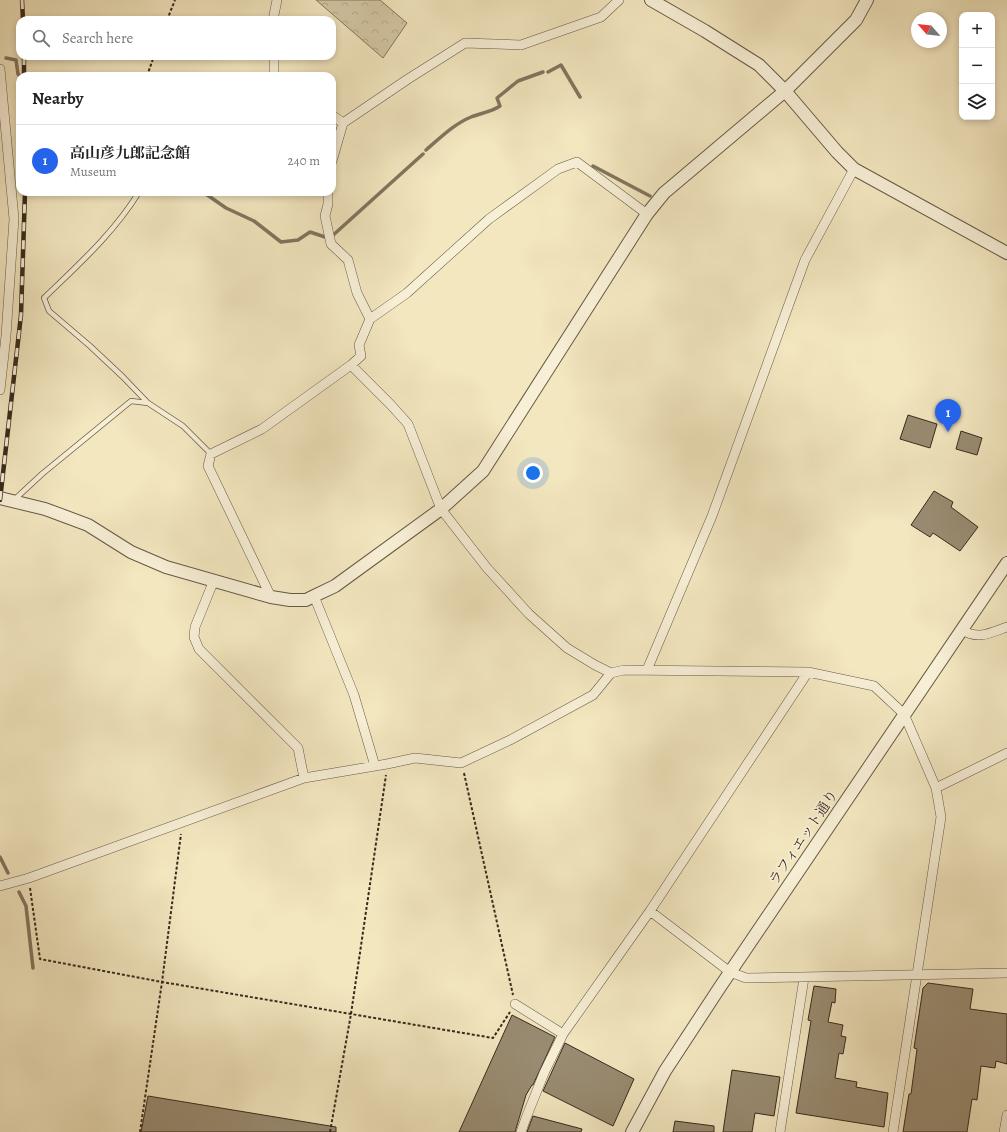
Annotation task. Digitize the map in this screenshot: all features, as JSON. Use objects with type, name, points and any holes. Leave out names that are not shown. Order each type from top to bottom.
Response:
[{"type":"street","points":[[274,16],[277,0]]},
{"type":"street","points":[[336,147],[343,123],[408,79],[466,43],[521,45],[604,16],[619,0]]},
{"type":"street","points":[[651,0],[705,31],[759,65],[785,91],[837,152],[854,169],[1007,253]]},
{"type":"street","points":[[0,498],[45,509],[88,525],[131,552],[166,567],[271,597],[290,600],[306,600],[335,586],[441,509],[483,471],[647,214],[664,193],[785,91],[856,20],[867,0]]},
{"type":"street","points":[[274,60],[274,72]]},
{"type":"street","points":[[0,69],[3,149],[14,218],[3,335],[0,390]]},
{"type":"street","points":[[336,118],[343,123]]},
{"type":"street","points":[[271,597],[208,466],[211,454],[262,429],[351,365],[361,356],[359,345],[370,319],[407,293],[489,219],[558,169],[577,162],[647,214]]},
{"type":"street","points":[[647,670],[712,516],[805,260],[854,169]]},
{"type":"street","points":[[328,196],[325,216],[331,244],[348,260],[356,293],[370,319]]},
{"type":"street","points":[[351,365],[408,424],[441,509],[487,568],[530,614],[567,648],[610,673],[624,670],[808,672],[874,686],[904,714],[936,788],[941,817],[893,1132]]},
{"type":"street","name":"ラフィエット通り","points":[[632,1132],[665,1071],[730,972],[1007,563]]},
{"type":"street","points":[[214,580],[195,627],[194,637],[199,648],[298,748],[304,778]]},
{"type":"street","points":[[314,596],[354,695],[375,766]]},
{"type":"street","points":[[962,630],[969,634],[978,636],[1007,627]]},
{"type":"street","points":[[521,1132],[544,1073],[564,1034],[650,911],[808,672]]},
{"type":"street","points":[[0,886],[29,878],[304,778],[415,758],[461,763],[510,740],[594,694],[610,673]]},
{"type":"street","points":[[936,788],[1007,753]]},
{"type":"street","points":[[650,911],[730,972],[746,978],[1007,973]]},
{"type":"street","points":[[780,1132],[804,978]]},
{"type":"street","points":[[515,1004],[564,1034]]},
{"type":"street","points":[[1004,1132],[1007,1115]]},
{"type":"lane","points":[[136,196],[94,250],[44,298],[49,311],[90,346],[148,403],[183,426],[211,454]]},
{"type":"lane","points":[[13,501],[42,474],[131,401],[148,403]]},
{"type":"path","points":[[169,16],[175,0]]},
{"type":"path","points":[[148,72],[153,60]]},
{"type":"path","points":[[29,878],[40,959],[162,982],[493,1038],[515,1004],[461,763]]},
{"type":"path","points":[[330,1132],[351,1014],[387,764]]},
{"type":"path","points":[[140,1132],[183,823]]},
{"type":"green space","points":[[316,0],[380,0],[407,23],[383,58]]},
{"type":"building","points":[[908,415],[937,424],[930,448],[900,439]]},
{"type":"building","points":[[961,431],[982,438],[977,455],[956,449]]},
{"type":"building","points":[[934,491],[953,502],[951,507],[978,527],[960,551],[933,533],[930,537],[911,525]]},
{"type":"building","points":[[928,983],[973,989],[970,1009],[1007,1014],[1007,1064],[996,1061],[995,1068],[981,1066],[977,1100],[972,1099],[967,1132],[903,1132],[909,1094],[911,1094],[917,1049],[914,1048],[923,988]]},
{"type":"building","points":[[814,986],[836,989],[835,1003],[832,1002],[828,1022],[843,1025],[841,1036],[846,1037],[843,1054],[839,1053],[835,1078],[857,1082],[856,1087],[888,1093],[884,1127],[796,1113],[811,1021],[808,1020]]},
{"type":"building","points":[[512,1015],[555,1037],[533,1085],[526,1095],[515,1132],[459,1132]]},
{"type":"building","points":[[565,1043],[634,1079],[613,1126],[543,1091]]},
{"type":"building","points":[[732,1070],[780,1077],[774,1116],[755,1113],[752,1132],[723,1132]]},
{"type":"building","points":[[148,1096],[336,1127],[336,1132],[141,1132]]},
{"type":"building","points":[[533,1116],[582,1129],[581,1132],[527,1132]]},
{"type":"building","points":[[675,1121],[714,1126],[714,1132],[673,1132]]},
{"type":"waterway","points":[[6,58],[16,60]]},
{"type":"waterway","points":[[16,60],[18,72]]},
{"type":"waterway","points":[[548,72],[561,65],[580,97]]},
{"type":"waterway","points":[[426,150],[459,123],[500,106],[497,98],[518,81],[543,72]]},
{"type":"waterway","points":[[331,237],[423,154]]},
{"type":"waterway","points":[[593,166],[650,196]]},
{"type":"waterway","points":[[209,196],[226,208],[254,221],[281,242],[298,240],[310,232],[328,238]]},
{"type":"waterway","points":[[0,857],[8,873]]},
{"type":"waterway","points":[[19,892],[26,906],[33,968]]},
{"type":"railway","points":[[22,0],[23,16]]},
{"type":"railway","points":[[24,60],[24,72]]},
{"type":"railway","points":[[0,500],[21,315],[25,196]]},
{"type":"place","name":"高山彦九郎記念館","points":[[948,432]]}]
